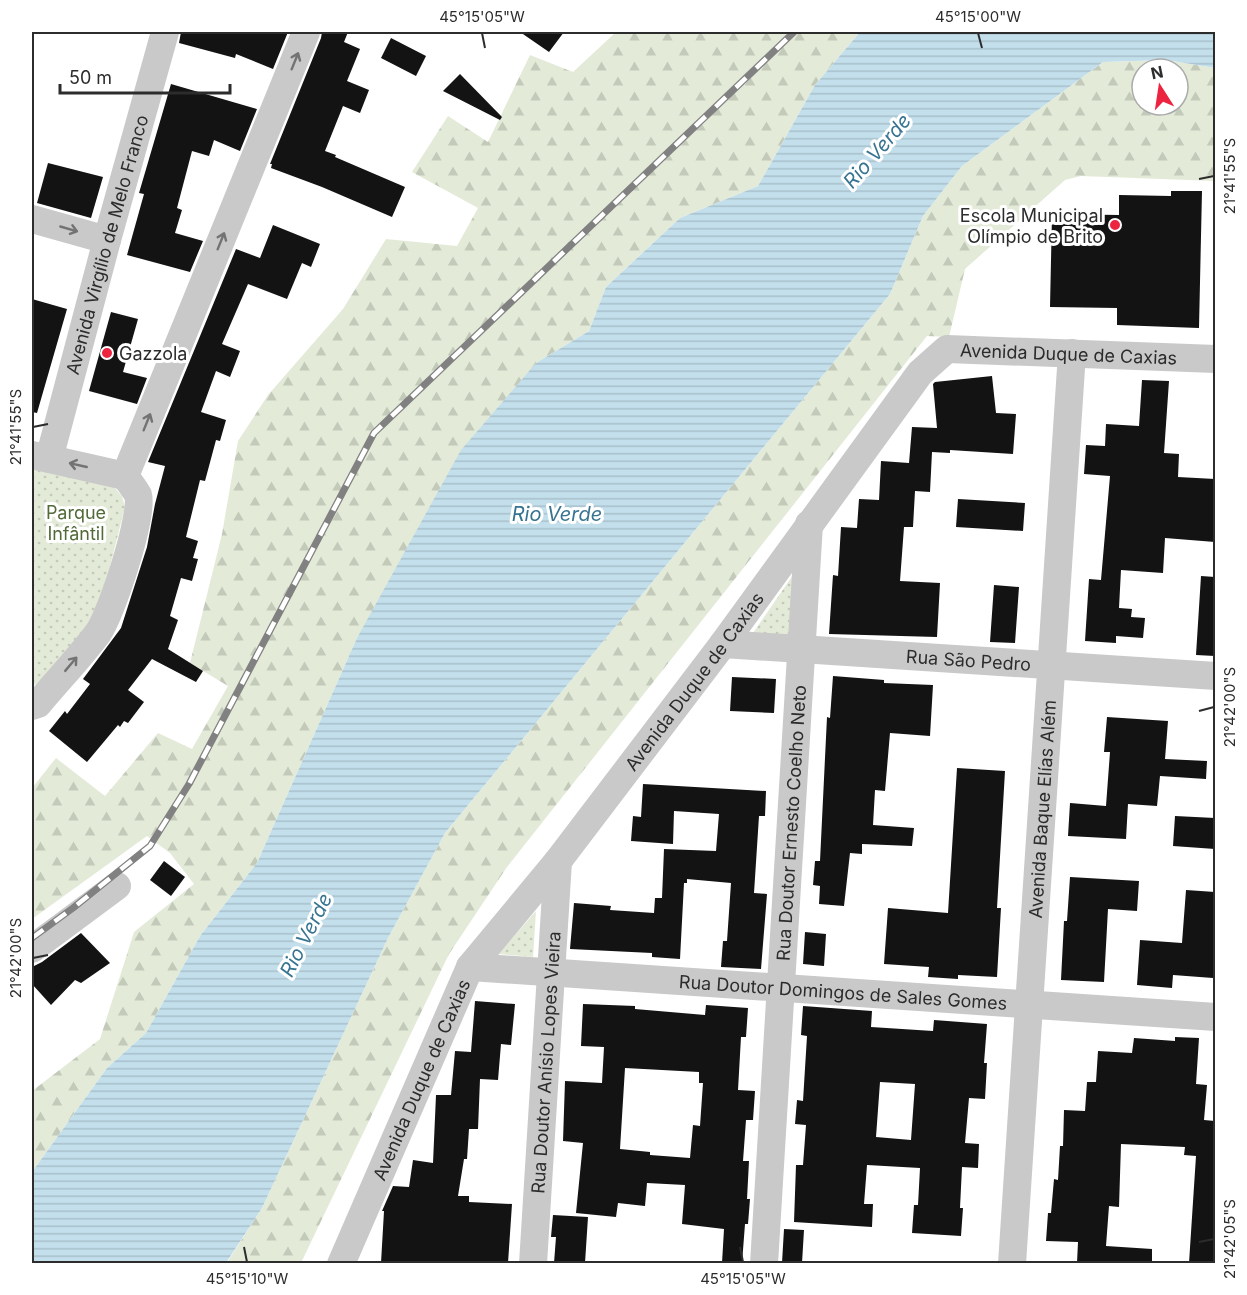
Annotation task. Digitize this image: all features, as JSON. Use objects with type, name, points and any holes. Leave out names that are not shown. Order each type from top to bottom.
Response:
[{"type":"street","name":"Avenida Virgílio de Melo Franco","points":[[40,457],[106,240],[165,32]]},
{"type":"street","points":[[125,476],[306,32]]},
{"type":"street","points":[[32,219],[106,240]]},
{"type":"street","name":"Avenida Duque de Caxias","points":[[341,1263],[470,967],[558,861],[723,644],[920,373],[946,349],[1215,359]]},
{"type":"street","name":"Avenida Baque Elías Além","points":[[1012,1263],[1072,353]]},
{"type":"street","points":[[32,706],[38,704],[99,631],[107,616],[139,508],[137,495],[125,476],[40,457]]},
{"type":"street","name":"Rua Doutor Ernesto Coelho Neto","points":[[764,1263],[809,524]]},
{"type":"street","name":"Rua São Pedro","points":[[723,644],[1215,676]]},
{"type":"street","name":"Rua Doutor Anísio Lopes Vieira","points":[[533,1263],[558,861]]},
{"type":"street","points":[[32,949],[117,886]]},
{"type":"street","name":"Rua Doutor Domingos de Sales Gomes","points":[[470,967],[1215,1017]]},
{"type":"green space","points":[[616,32],[860,32],[815,85],[758,186],[680,218],[606,287],[589,331],[536,363],[357,638],[257,863],[200,936],[146,1033],[107,1068],[32,1172],[32,1091],[100,1039],[134,932],[194,884],[170,853],[147,836],[32,919],[32,788],[56,758],[105,796],[158,733],[192,749],[228,686],[190,663],[222,534],[238,441],[268,395],[343,309],[386,239],[457,246],[478,208],[412,172],[448,116],[488,142],[530,55],[573,72]]},
{"type":"green space","points":[[1130,61],[1130,117],[1190,117],[1190,64],[1215,68],[1215,181],[1081,176],[1065,180],[965,269],[949,337],[927,336],[507,867],[449,954],[301,1263],[226,1264],[262,1208],[388,938],[445,833],[890,294],[923,216],[962,166],[1103,62]]},
{"type":"green space","name":"Parque Infântil","points":[[32,465],[113,486],[122,496],[125,507],[97,618],[39,684],[32,685]]},
{"type":"green space","points":[[793,575],[791,636],[753,633]]},
{"type":"green space","points":[[536,911],[533,957],[498,954]]},
{"type":"water","name":"Rio Verde","points":[[860,32],[1215,32],[1215,68],[1190,64],[1190,57],[1130,57],[1130,61],[1103,62],[962,166],[923,216],[890,294],[445,833],[388,938],[262,1208],[226,1263],[32,1263],[32,1172],[107,1068],[146,1033],[200,936],[257,863],[357,638],[461,450],[536,363],[589,331],[606,287],[680,218],[758,186],[815,85]]},
{"type":"building","points":[[181,32],[288,32],[273,69],[236,54],[235,58],[179,43]]},
{"type":"building","points":[[322,32],[348,32],[344,42],[360,49],[347,81],[369,90],[360,113],[343,106],[325,151],[405,187],[392,217],[271,168],[272,164],[270,164]]},
{"type":"building","points":[[520,32],[564,32],[549,52]]},
{"type":"building","points":[[391,38],[426,56],[416,76],[381,58]]},
{"type":"building","points":[[460,74],[502,117],[500,120],[443,91]]},
{"type":"building","points":[[171,84],[257,109],[240,151],[214,140],[209,156],[192,151],[177,208],[182,210],[175,233],[203,241],[190,272],[127,255],[144,194],[139,193]]},
{"type":"building","points":[[48,163],[103,177],[91,218],[37,203]]},
{"type":"building","points":[[1171,191],[1202,191],[1199,328],[1117,325],[1117,308],[1050,307],[1052,214],[1119,215],[1119,195],[1171,196]]},
{"type":"building","points":[[273,225],[320,244],[311,267],[302,263],[287,299],[248,284],[222,344],[240,351],[230,377],[216,371],[201,412],[226,420],[220,441],[216,440],[205,481],[200,480],[186,537],[198,541],[193,558],[198,559],[192,581],[181,578],[170,616],[178,620],[168,649],[203,671],[196,682],[152,659],[128,690],[144,702],[128,723],[124,721],[120,727],[118,725],[87,762],[49,731],[65,711],[67,714],[90,684],[83,679],[121,628],[147,547],[165,466],[148,462],[236,249],[260,258]]},
{"type":"building","points":[[32,299],[67,309],[37,413],[32,412]]},
{"type":"building","points":[[111,312],[138,319],[123,372],[147,378],[137,404],[89,391]]},
{"type":"building","points":[[992,376],[996,413],[1016,414],[1013,454],[950,450],[950,453],[932,452],[930,492],[915,491],[913,527],[904,527],[900,581],[940,583],[937,637],[829,634],[833,575],[838,576],[841,527],[857,528],[859,499],[879,500],[881,461],[909,463],[912,427],[937,428],[933,384],[935,382]]},
{"type":"building","points":[[1142,380],[1169,381],[1164,453],[1179,454],[1178,477],[1215,479],[1215,542],[1165,538],[1163,573],[1121,570],[1119,608],[1132,609],[1131,617],[1145,618],[1143,638],[1116,636],[1116,643],[1085,641],[1089,579],[1101,580],[1110,476],[1084,474],[1086,445],[1105,446],[1106,424],[1139,426]]},
{"type":"building","points":[[958,499],[1025,503],[1023,531],[956,527]]},
{"type":"building","points":[[1201,576],[1215,577],[1215,656],[1196,655]]},
{"type":"building","points":[[994,585],[1019,587],[1015,643],[990,642]]},
{"type":"building","points":[[833,676],[884,680],[884,683],[933,685],[930,736],[890,733],[885,791],[875,790],[873,825],[914,828],[912,846],[862,844],[862,854],[850,853],[844,906],[819,904],[820,886],[813,885],[815,861],[820,861],[827,717],[830,718]]},
{"type":"building","points":[[732,677],[776,679],[774,713],[730,711]]},
{"type":"building","points":[[1107,717],[1168,721],[1165,759],[1207,761],[1206,779],[1160,776],[1157,806],[1128,804],[1126,839],[1068,836],[1070,803],[1106,806],[1110,752],[1104,752]]},
{"type":"building","points":[[957,768],[1005,771],[997,908],[1001,908],[997,977],[958,975],[958,979],[928,977],[929,967],[884,964],[888,908],[948,913]]},
{"type":"building","points":[[643,784],[766,791],[765,816],[759,816],[754,893],[767,894],[761,969],[721,967],[723,941],[727,941],[731,883],[687,879],[687,883],[684,883],[680,959],[652,957],[652,953],[570,949],[574,903],[611,906],[610,910],[654,913],[655,898],[662,898],[664,849],[716,851],[719,814],[674,811],[673,844],[631,841],[633,816],[641,817]]},
{"type":"building","points":[[1175,816],[1215,818],[1215,849],[1173,846]]},
{"type":"building","points":[[164,861],[185,877],[171,896],[150,880]]},
{"type":"building","points":[[1070,877],[1139,881],[1137,911],[1108,909],[1104,982],[1061,980],[1064,921],[1067,921]]},
{"type":"building","points":[[1186,890],[1215,892],[1213,978],[1173,975],[1172,988],[1137,985],[1140,940],[1182,943]]},
{"type":"building","points":[[805,932],[826,934],[824,966],[803,964]]},
{"type":"building","points":[[81,933],[110,963],[81,983],[75,980],[51,1005],[32,984],[32,967]]},
{"type":"building","points":[[475,1001],[515,1004],[511,1045],[501,1044],[498,1080],[480,1079],[478,1129],[469,1129],[467,1159],[464,1159],[458,1196],[469,1196],[469,1202],[512,1204],[508,1263],[381,1263],[384,1211],[382,1211],[393,1186],[409,1187],[413,1160],[433,1163],[436,1095],[451,1095],[455,1051],[471,1052]]},
{"type":"building","points":[[583,1004],[635,1006],[635,1009],[705,1015],[706,1005],[748,1008],[746,1037],[741,1037],[738,1090],[755,1091],[753,1120],[746,1120],[743,1161],[749,1161],[747,1199],[750,1199],[748,1224],[745,1224],[742,1263],[722,1263],[724,1229],[682,1224],[685,1185],[647,1183],[645,1206],[618,1203],[616,1217],[576,1213],[583,1143],[563,1141],[565,1081],[602,1083],[604,1047],[581,1046]],"holes":[[[625,1068],[699,1072],[699,1083],[703,1083],[700,1126],[693,1125],[690,1158],[650,1155],[650,1152],[620,1149]]]},
{"type":"building","points":[[803,1006],[872,1011],[871,1027],[933,1031],[934,1020],[987,1024],[984,1063],[987,1063],[985,1099],[969,1098],[965,1143],[979,1144],[978,1168],[962,1167],[961,1236],[912,1233],[914,1205],[918,1205],[920,1168],[867,1165],[864,1204],[873,1204],[872,1227],[794,1222],[796,1165],[803,1165],[806,1125],[795,1124],[797,1100],[803,1101],[807,1036],[801,1035]],"holes":[[[880,1082],[915,1084],[911,1140],[876,1137]]]},
{"type":"building","points":[[1175,1037],[1199,1038],[1196,1084],[1207,1085],[1204,1120],[1215,1121],[1215,1263],[1189,1263],[1196,1156],[1184,1155],[1185,1147],[1121,1144],[1119,1207],[1109,1206],[1106,1246],[1152,1249],[1152,1263],[1077,1263],[1078,1242],[1046,1241],[1054,1179],[1058,1180],[1060,1146],[1063,1146],[1064,1110],[1085,1111],[1087,1082],[1096,1082],[1098,1051],[1132,1053],[1134,1038],[1175,1041]]},
{"type":"building","points":[[553,1215],[588,1217],[585,1263],[554,1263],[556,1237],[551,1237]]},
{"type":"building","points":[[784,1229],[804,1230],[802,1263],[782,1263]]},
{"type":"railway","points":[[32,938],[150,846],[189,784],[374,433],[794,32]]},
{"type":"place","name":"Escola Municipal Olímpio de Brito","points":[[1115,225]]},
{"type":"place","name":"Gazzola","points":[[107,353]]}]
